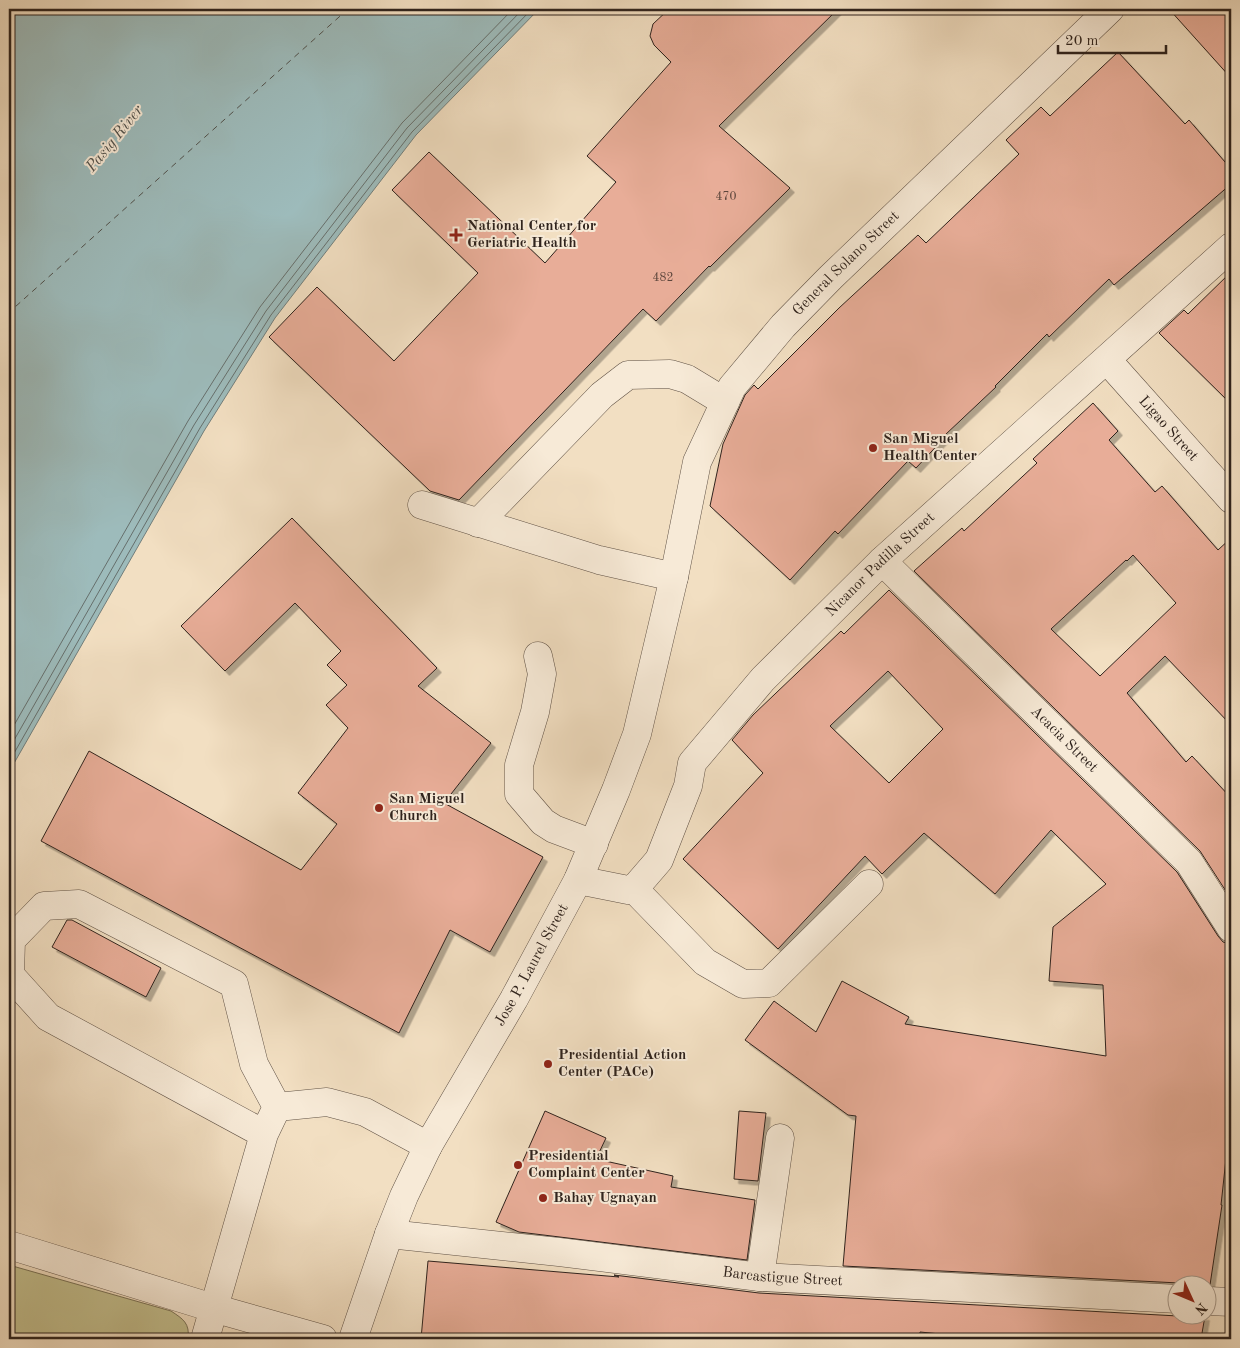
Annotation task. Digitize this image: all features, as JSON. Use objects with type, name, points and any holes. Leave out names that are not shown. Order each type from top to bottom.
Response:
[{"type":"street","name":"General Solano Street","points":[[674,577],[697,462],[732,387],[783,326],[879,230],[1110,9]]},
{"type":"street","name":"Nicanor Padilla Street","points":[[634,888],[658,860],[688,786],[692,763],[764,679],[882,561],[1231,247]]},
{"type":"street","name":"Ligao Street","points":[[1107,360],[1231,499]]},
{"type":"street","points":[[478,523],[602,396],[628,375],[670,374],[686,379],[726,402]]},
{"type":"street","points":[[422,505],[600,560],[674,577]]},
{"type":"street","name":"Acacia Street","points":[[882,561],[1189,862],[1231,928]]},
{"type":"street","name":"Jose P. Laurel Street","points":[[352,1339],[389,1234],[404,1196],[428,1146],[514,999],[578,880],[594,844],[637,734],[674,577]]},
{"type":"street","points":[[538,656],[542,674],[535,712],[519,765],[519,794],[543,822],[554,830],[594,844]]},
{"type":"street","points":[[578,880],[628,890],[634,888],[705,962],[743,984],[769,983],[869,884]]},
{"type":"street","points":[[264,1134],[48,1017],[10,975],[11,940],[44,906],[79,904],[234,984],[254,1064],[277,1107]]},
{"type":"street","points":[[277,1107],[327,1102],[365,1112],[428,1146]]},
{"type":"street","points":[[206,1339],[213,1308],[264,1134],[277,1107]]},
{"type":"street","points":[[760,1277],[780,1138]]},
{"type":"street","name":"Barcastigue Street","points":[[389,1234],[559,1252],[760,1277],[1168,1298]]},
{"type":"street","points":[[9,1245],[213,1308],[324,1339]]},
{"type":"street","points":[[1218,1301],[1231,1302]]},
{"type":"shaded area","points":[[9,1265],[171,1311],[179,1316],[187,1325],[188,1339],[9,1339]]},
{"type":"water","name":"Pasig River","points":[[9,9],[539,9],[416,135],[275,318],[204,431],[9,772]]},
{"type":"building","points":[[669,9],[838,9],[719,126],[790,188],[709,266],[656,321],[643,309],[459,500],[430,491],[269,337],[317,287],[394,361],[478,273],[392,190],[429,152],[545,263],[616,182],[587,156],[671,62],[654,45],[650,36],[653,24]]},
{"type":"building","points":[[1169,9],[1231,9],[1231,78]]},
{"type":"building","points":[[1118,52],[1185,124],[1189,120],[1231,169],[1231,184],[1114,285],[1109,279],[1049,337],[1047,334],[996,387],[945,435],[916,468],[908,461],[838,534],[835,531],[790,580],[710,506],[723,444],[745,395],[754,385],[758,389],[839,308],[918,235],[926,243],[1019,154],[1006,140],[1041,107],[1050,116]]},
{"type":"building","points":[[1231,272],[1231,404],[1159,333],[1184,310],[1188,314]]},
{"type":"building","points":[[1093,403],[1118,431],[1109,440],[1155,492],[1162,486],[1218,550],[1231,538],[1231,725],[1165,656],[1127,693],[1186,762],[1192,756],[1231,798],[1231,899],[1200,851],[914,571],[962,528],[964,531],[1037,463],[1033,459]],"holes":[[[1133,555],[1176,603],[1100,676],[1051,629]]]},
{"type":"building","points":[[292,518],[437,668],[418,686],[491,743],[444,803],[543,857],[490,952],[450,930],[399,1033],[41,841],[89,751],[301,870],[337,824],[298,793],[348,728],[326,705],[347,685],[327,665],[341,651],[295,603],[225,671],[181,626]]},
{"type":"building","points":[[889,590],[1177,872],[1218,936],[1223,942],[1231,944],[1231,1112],[1222,1205],[1211,1276],[1168,1276],[1168,1282],[843,1266],[856,1116],[848,1115],[745,1040],[774,1001],[816,1032],[842,981],[909,1017],[905,1024],[1106,1056],[1103,985],[1049,981],[1053,927],[1106,884],[1051,830],[995,894],[924,833],[882,874],[865,856],[778,949],[683,859],[763,773],[732,740],[753,715],[841,631],[844,634]],"holes":[[[888,671],[943,729],[889,783],[830,726]]]},
{"type":"building","points":[[67,920],[72,920],[161,968],[146,997],[52,947]]},
{"type":"building","points":[[545,1111],[606,1138],[596,1159],[673,1176],[671,1187],[755,1200],[747,1260],[519,1232],[496,1222]]},
{"type":"building","points":[[739,1111],[766,1113],[758,1181],[734,1179]]},
{"type":"building","points":[[428,1261],[619,1277],[614,1275],[759,1293],[1168,1315],[1168,1326],[1203,1326],[1201,1339],[991,1339],[920,1332],[919,1339],[789,1339],[754,1335],[753,1339],[421,1339]]},
{"type":"ferry route","points":[[9,315],[15,307],[348,9]]},
{"type":"place","name":"National Center for Geriatric Health","points":[[456,235]]},
{"type":"place","name":"San Miguel Health Center","points":[[873,448]]},
{"type":"place","name":"San Miguel Church","points":[[379,808]]},
{"type":"place","name":"Presidential Action Center (PACe)","points":[[548,1064]]},
{"type":"place","name":"Presidential Complaint Center","points":[[518,1165]]},
{"type":"place","name":"Bahay Ugnayan","points":[[543,1198]]}]
